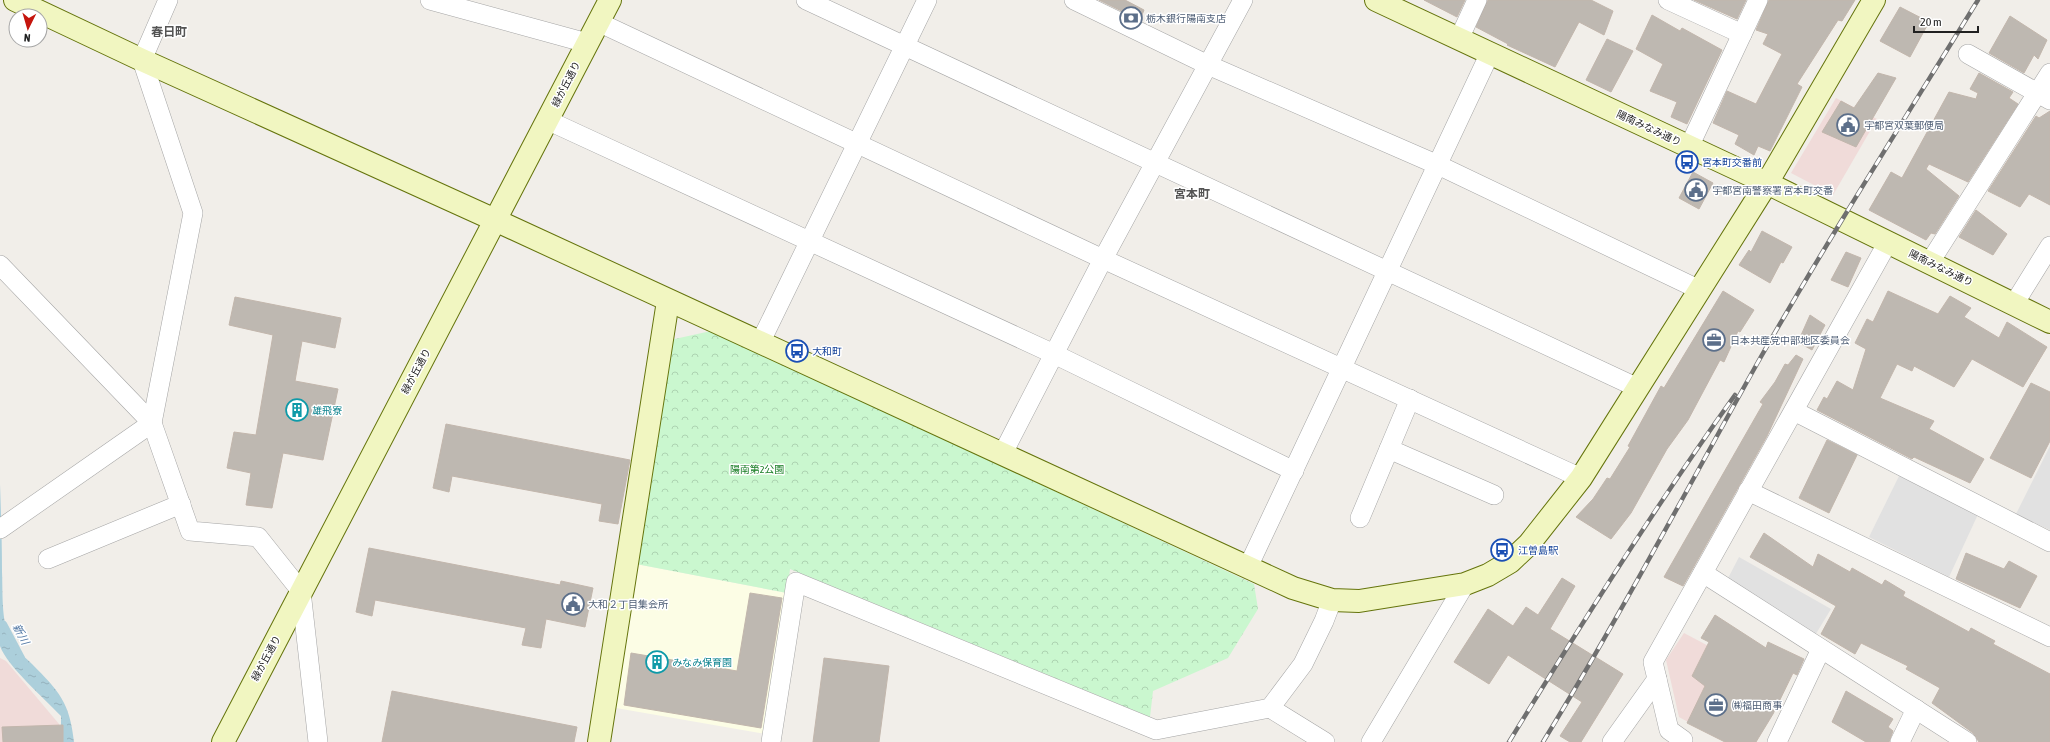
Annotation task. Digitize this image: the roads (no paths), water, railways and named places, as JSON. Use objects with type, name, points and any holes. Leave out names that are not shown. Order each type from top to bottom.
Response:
[{"type":"street","points":[[15,0],[142,60],[1003,453],[1293,588],[1332,600],[1359,601],[1465,584],[1488,575],[1510,562],[1529,544],[1582,478],[1767,183],[1874,0]]},
{"type":"street","points":[[0,529],[152,423],[194,213],[142,60],[168,0]]},
{"type":"street","points":[[430,0],[587,43]]},
{"type":"street","name":"緑が丘通り","points":[[223,742],[610,0]]},
{"type":"street","points":[[806,0],[1638,388]]},
{"type":"street","points":[[760,343],[927,0]]},
{"type":"street","points":[[1074,0],[1208,65],[1438,165],[1700,290]]},
{"type":"street","points":[[1003,453],[1103,260],[1243,0]]},
{"type":"street","points":[[1459,39],[1477,0]]},
{"type":"street","points":[[1668,0],[1742,34]]},
{"type":"street","points":[[1689,146],[1758,0]]},
{"type":"street","name":"陽南みなみ通り","points":[[1386,2],[1459,39],[1767,183],[2050,322]]},
{"type":"street","points":[[598,22],[1103,260],[1582,478]]},
{"type":"street","points":[[1248,567],[1490,53]]},
{"type":"street","points":[[1968,54],[2044,97]]},
{"type":"street","points":[[1930,262],[2044,97],[2050,73]]},
{"type":"street","points":[[547,120],[1054,354],[1294,471]]},
{"type":"street","points":[[1684,741],[1669,730],[1653,662],[1888,242]]},
{"type":"street","points":[[2014,304],[2050,246]]},
{"type":"street","points":[[0,264],[152,423],[190,531],[258,537],[301,592],[318,742]]},
{"type":"street","points":[[599,742],[668,301]]},
{"type":"street","points":[[1360,518],[1410,399]]},
{"type":"street","points":[[1794,411],[2050,542]]},
{"type":"street","points":[[1389,449],[1494,495]]},
{"type":"street","points":[[1748,491],[2050,637]]},
{"type":"street","points":[[48,559],[181,504]]},
{"type":"street","points":[[1703,574],[1967,742]]},
{"type":"street","points":[[771,742],[796,582],[1154,736],[1270,708],[1303,664],[1324,621],[1332,600]]},
{"type":"street","points":[[1371,742],[1465,584]]},
{"type":"street","points":[[1777,742],[1822,649]]},
{"type":"street","points":[[1612,742],[1657,679]]},
{"type":"street","points":[[1270,708],[1320,740]]},
{"type":"street","points":[[1900,742],[1916,709]]},
{"type":"water","points":[[0,484],[3,606],[7,632],[14,646],[49,682],[62,698],[70,717],[74,742],[61,742],[61,716],[10,663],[0,646]]},
{"type":"waterway","name":"新川","points":[[4,624],[22,658]]},
{"type":"railway","points":[[1543,742],[1626,601],[1758,362],[1866,180],[1978,0]]},
{"type":"railway","points":[[1509,742],[1619,567],[1676,480],[1735,395]]},
{"type":"place","name":"栃木銀行陽南支店","points":[[1131,18]]},
{"type":"place","name":"宇都宮双葉郵便局","points":[[1848,125]]},
{"type":"place","name":"宮本町交番前","points":[[1687,162]]},
{"type":"place","name":"宇都宮南警察署 宮本町交番","points":[[1696,190]]},
{"type":"place","name":"日本共産党中部地区委員会","points":[[1714,340]]},
{"type":"place","name":"大和町","points":[[797,351]]},
{"type":"place","name":"雄飛寮","points":[[297,410]]},
{"type":"place","name":"江曽島駅","points":[[1502,550]]},
{"type":"place","name":"大和２丁目集会所","points":[[573,604]]},
{"type":"place","name":"みなみ保育園","points":[[657,662]]},
{"type":"place","name":"㈱福田商事","points":[[1716,705]]},
{"type":"district","name":"春日町","points":[[169,32]]},
{"type":"district","name":"宮本町","points":[[1192,194]]},
{"type":"park label","name":"陽南第2公園","points":[[757,469]]}]
